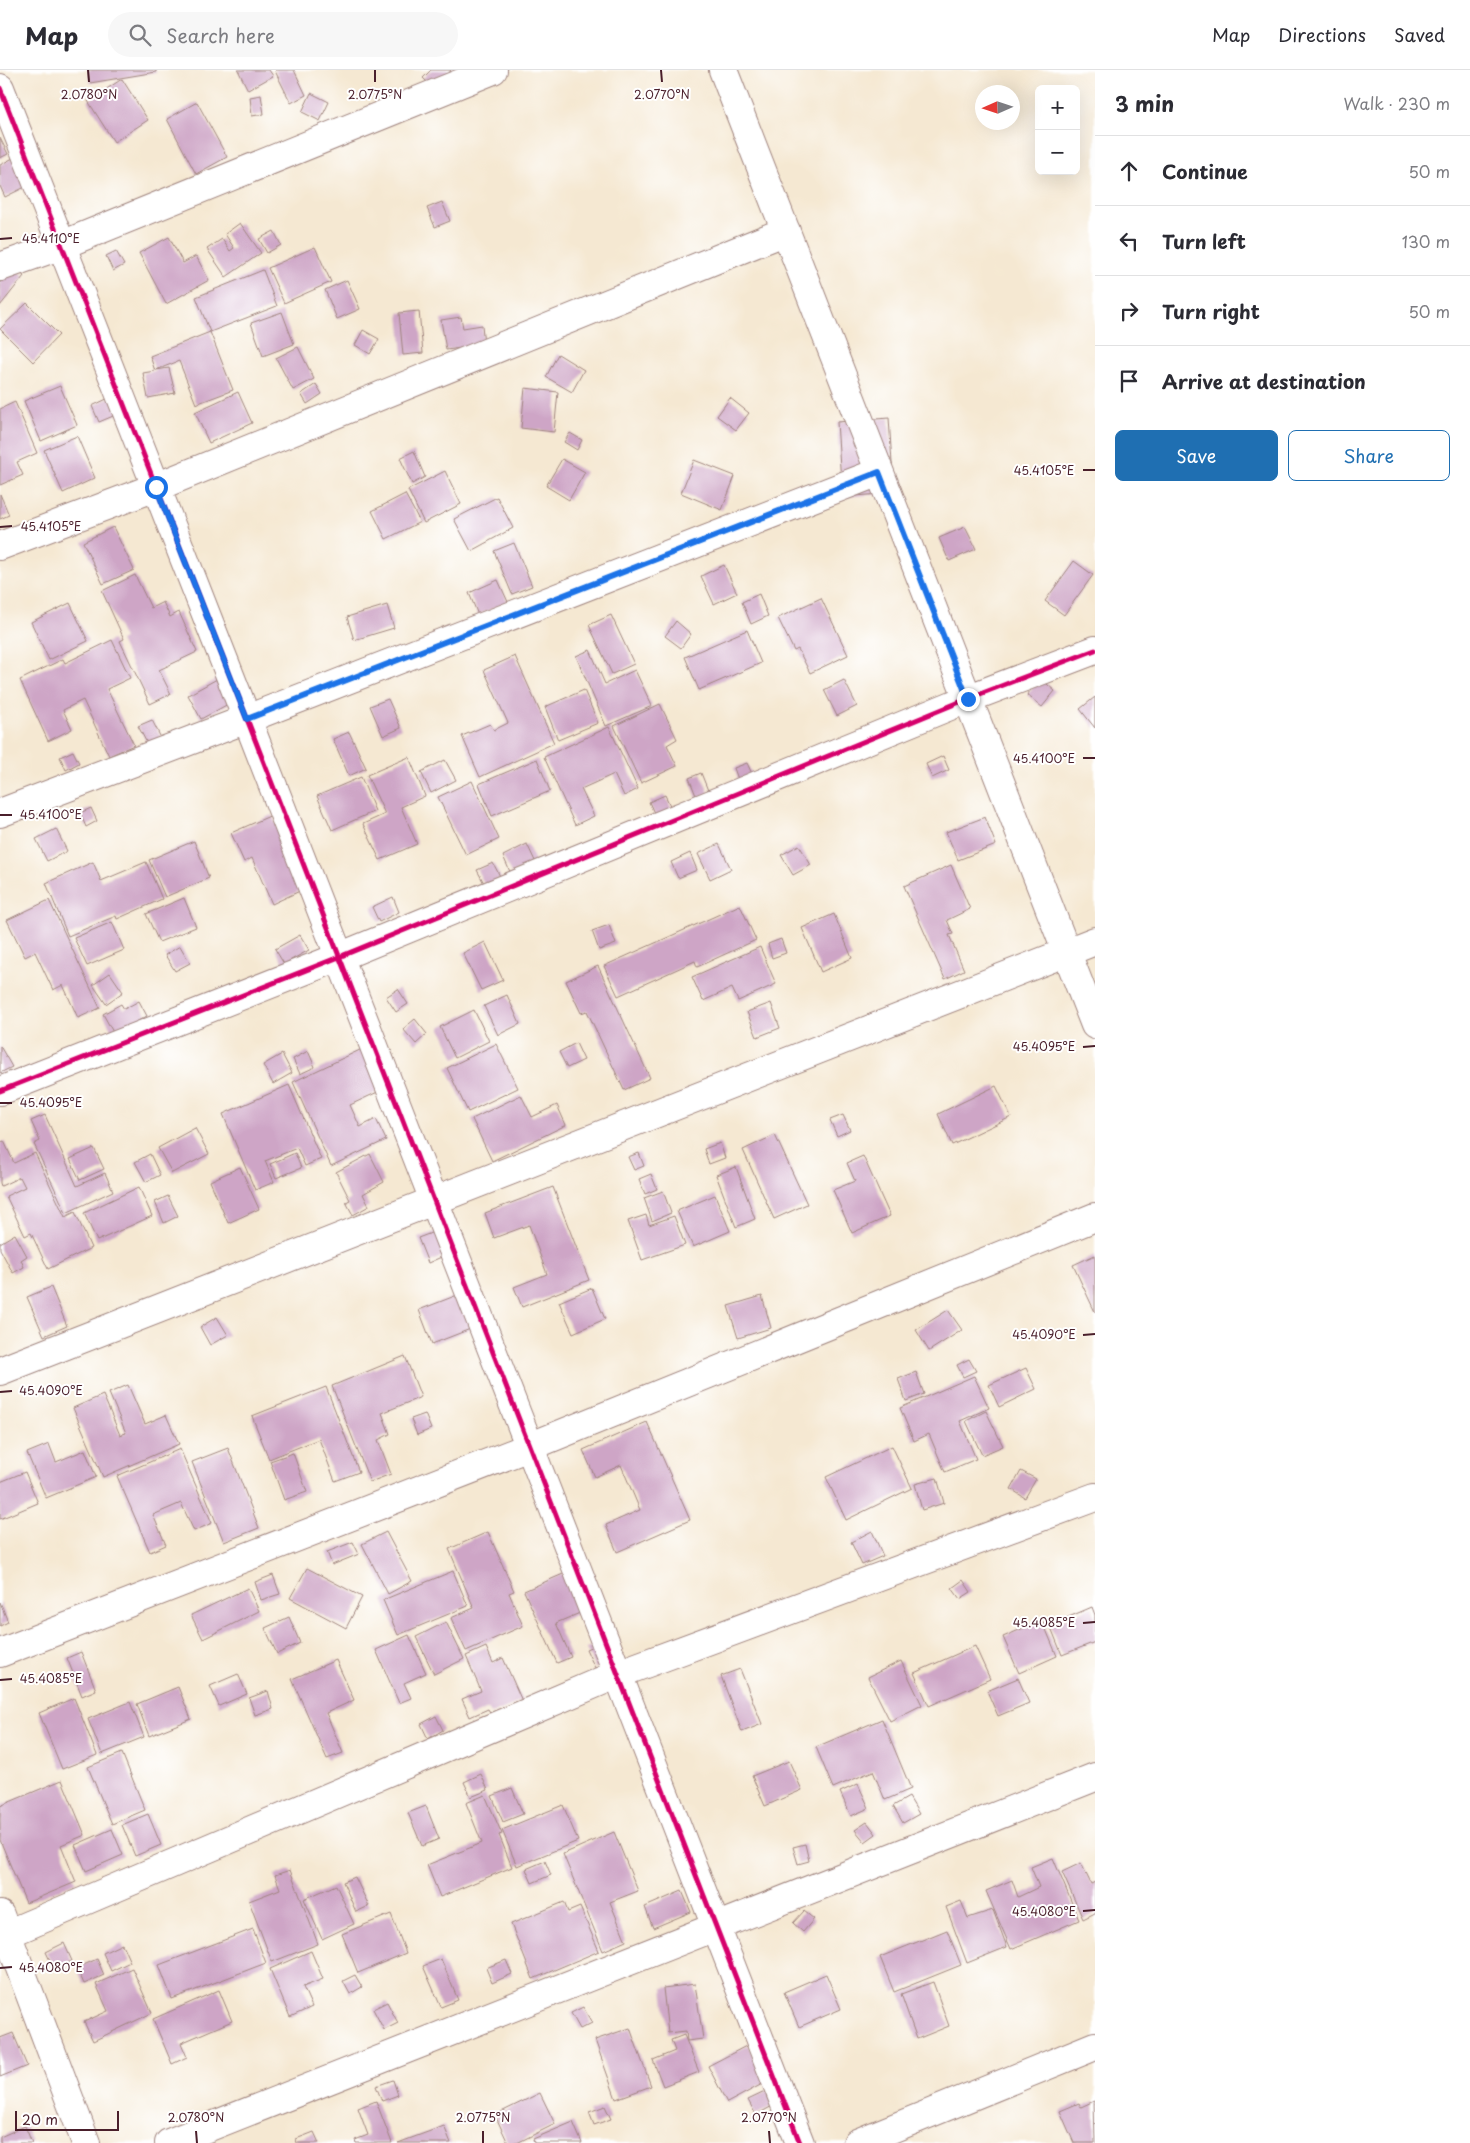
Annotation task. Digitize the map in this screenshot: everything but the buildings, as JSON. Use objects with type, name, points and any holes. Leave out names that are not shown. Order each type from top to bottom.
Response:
[{"type":"street","points":[[0,267],[62,245],[493,70]]},
{"type":"street","points":[[723,70],[1095,1025]]},
{"type":"street","points":[[0,88],[800,2143]]},
{"type":"street","points":[[0,546],[156,487],[786,231]]},
{"type":"street","points":[[0,813],[247,719],[879,472]]},
{"type":"street","points":[[0,1091],[339,956],[968,699],[1095,650]]},
{"type":"street","points":[[0,1371],[433,1199],[1095,941]]},
{"type":"street","points":[[0,1653],[530,1447],[1095,1217]]},
{"type":"street","points":[[86,2143],[2,1929],[618,1674],[1095,1497]]},
{"type":"street","points":[[170,2143],[1095,1777]]},
{"type":"street","points":[[857,2143],[1095,2046]]},
{"type":"cycle path","points":[[0,88],[800,2143]]},
{"type":"cycle path","points":[[0,1091],[339,957],[967,699],[1095,650]]},
{"type":"route","points":[[156,487],[247,719],[879,472],[968,699]]}]
